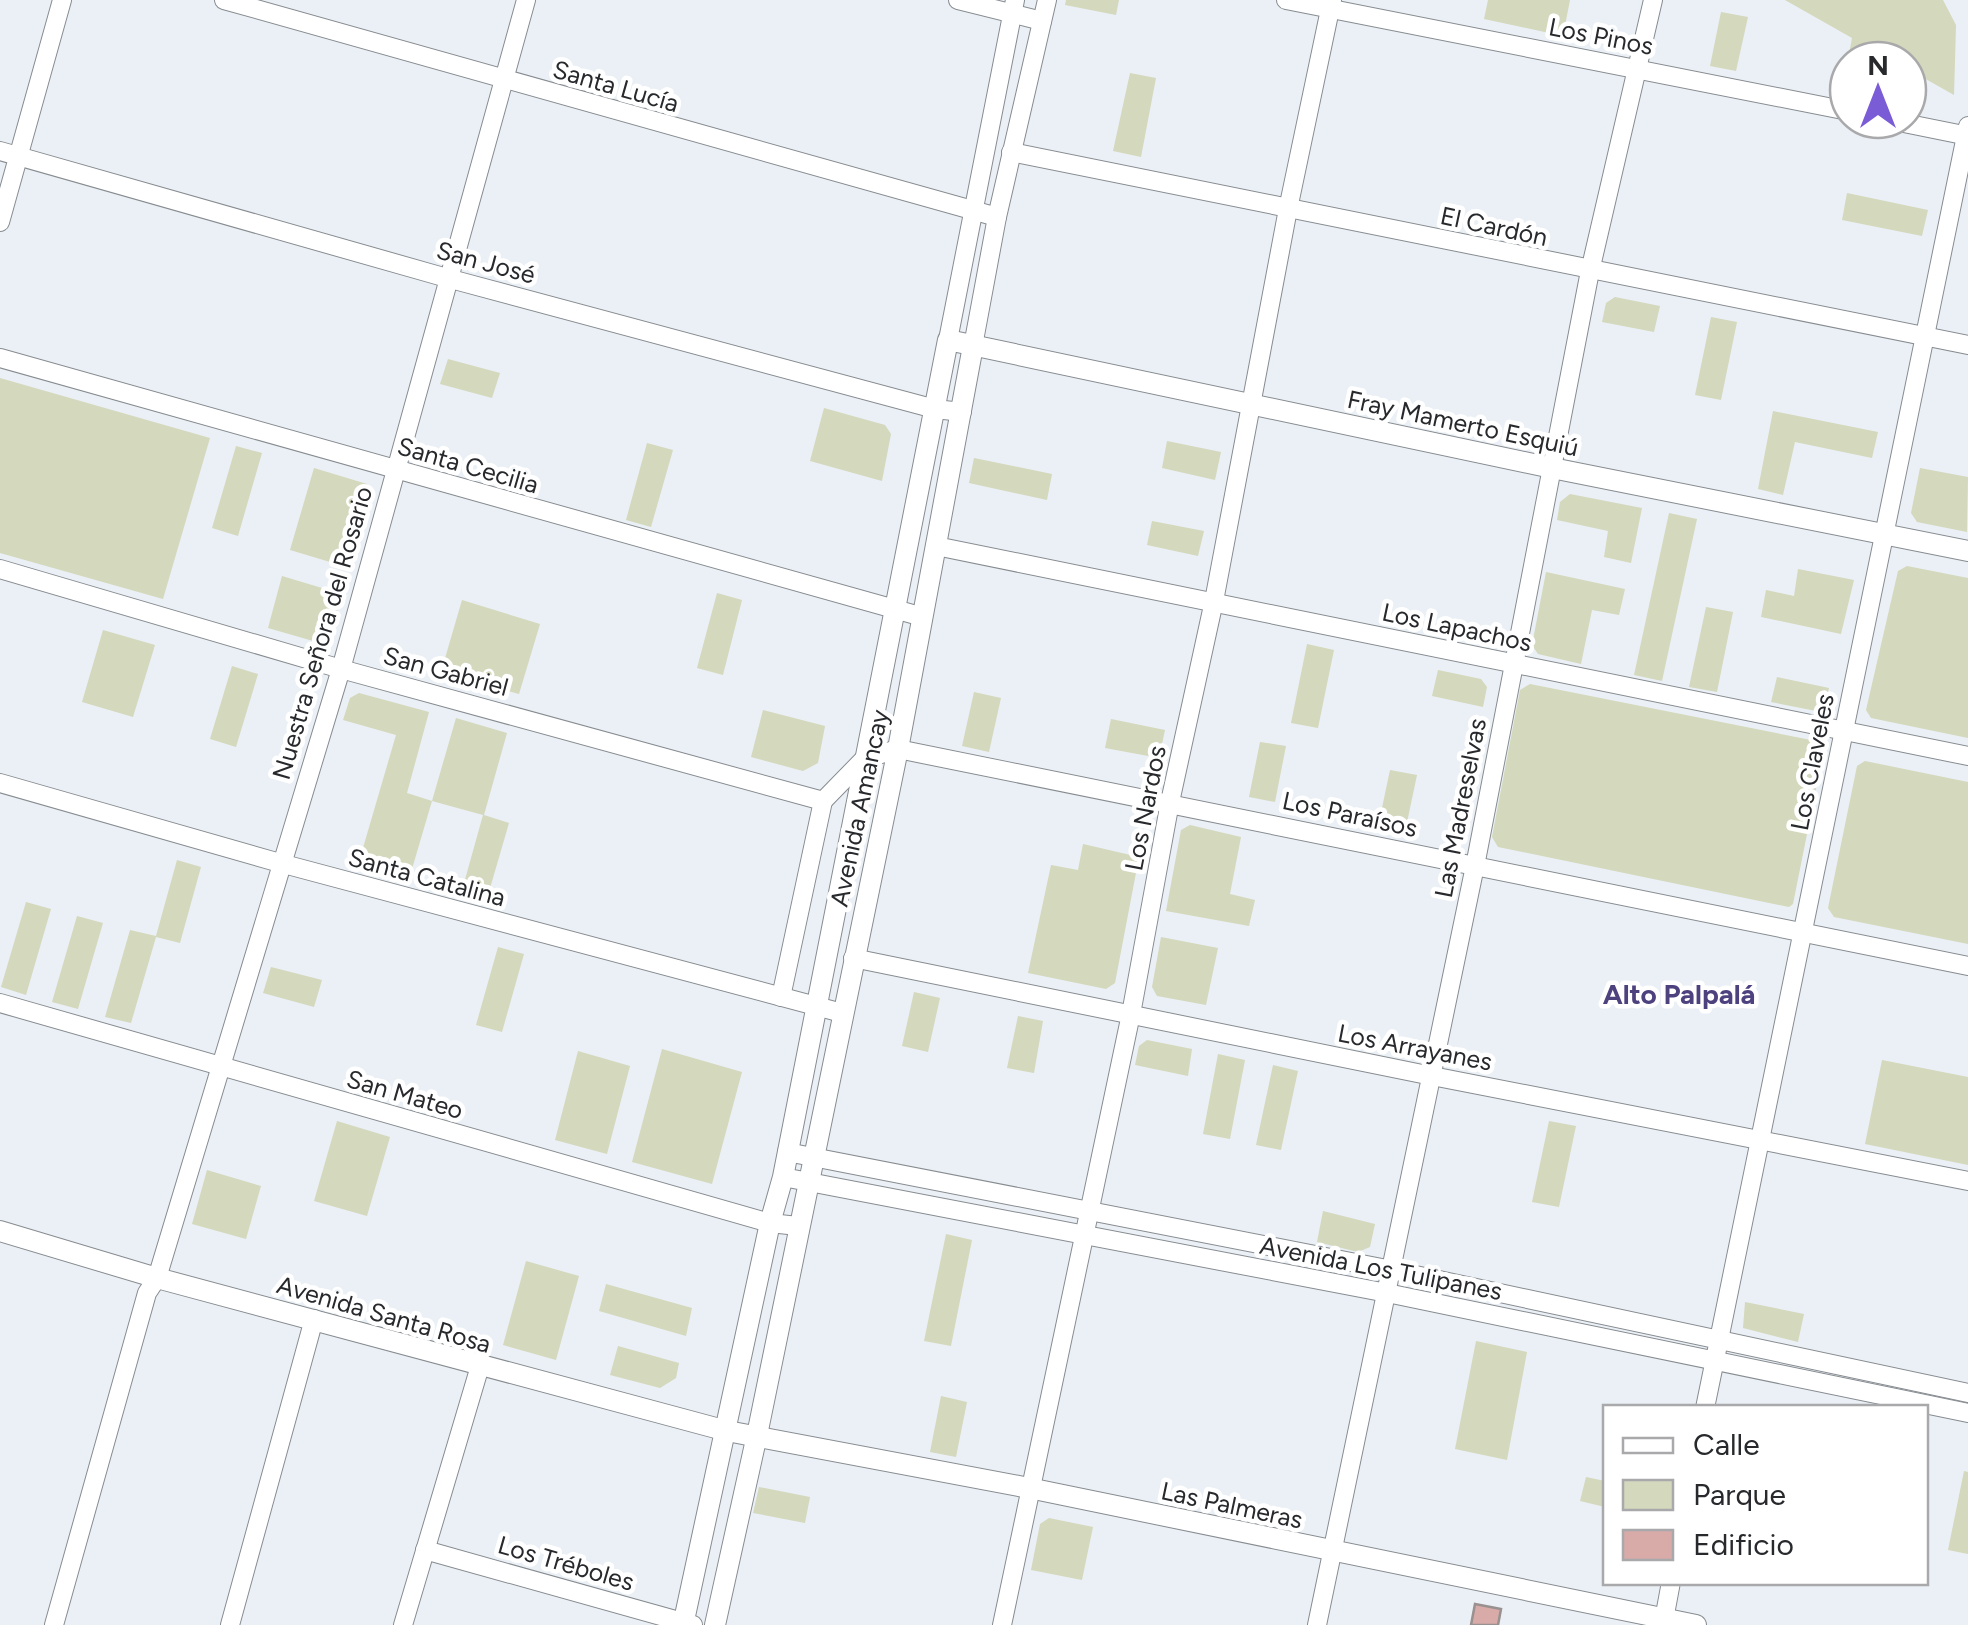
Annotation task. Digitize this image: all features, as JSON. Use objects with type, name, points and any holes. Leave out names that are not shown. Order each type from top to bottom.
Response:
[{"type":"street","points":[[0,222],[9,154],[62,0]]},
{"type":"street","name":"Santa Lucía","points":[[224,0],[996,216]]},
{"type":"street","name":"Nuestra Señora del Rosario","points":[[54,1625],[148,1293],[158,1278],[341,668],[526,0]]},
{"type":"street","points":[[958,0],[1013,8],[1042,21]]},
{"type":"street","name":"Avenida Amancay","points":[[714,1625],[757,1435],[898,749],[996,216],[1047,0]]},
{"type":"street","name":"Los Pinos","points":[[1286,0],[1330,5],[1828,108]]},
{"type":"street","name":"Las Madreselvas","points":[[1317,1625],[1475,866],[1590,271],[1653,0]]},
{"type":"street","name":"Los Nardos","points":[[1002,1625],[1131,1014],[1330,5]]},
{"type":"street","name":"Avenida Amancay","points":[[687,1624],[782,1177],[1013,8]]},
{"type":"street","points":[[1928,126],[1967,133]]},
{"type":"street","name":"Los Claveles","points":[[1707,1405],[1967,133]]},
{"type":"street","name":"El Cardón","points":[[1011,152],[1968,345]]},
{"type":"street","name":"San José","points":[[9,154],[447,278],[935,409],[962,412]]},
{"type":"street","name":"Fray Mamerto Esquiú","points":[[948,340],[1968,551]]},
{"type":"street","name":"Santa Cecilia","points":[[0,358],[923,617]]},
{"type":"street","name":"Los Lapachos","points":[[936,546],[1968,756]]},
{"type":"street","name":"San Gabriel","points":[[0,569],[823,801]]},
{"type":"street","points":[[782,997],[823,801],[864,759],[898,749]]},
{"type":"street","name":"Los Paraísos","points":[[898,749],[1968,966]]},
{"type":"street","name":"Santa Catalina","points":[[0,782],[280,864],[842,1012]]},
{"type":"street","name":"Los Arrayanes","points":[[853,958],[1968,1181]]},
{"type":"street","name":"San Mateo","points":[[0,1003],[770,1223],[798,1226]]},
{"type":"street","name":"Avenida Los Tulipanes","points":[[787,1152],[1392,1270],[1968,1393]]},
{"type":"street","name":"Avenida Los Tulipanes","points":[[782,1177],[1387,1293],[1968,1413]]},
{"type":"street","name":"Avenida Santa Rosa","points":[[0,1231],[480,1366],[727,1432],[757,1435]]},
{"type":"street","points":[[230,1625],[314,1319]]},
{"type":"street","points":[[403,1625],[480,1366]]},
{"type":"street","name":"Las Palmeras","points":[[757,1435],[1332,1550],[1663,1622],[1696,1625]]},
{"type":"street","name":"Los Tréboles","points":[[426,1550],[687,1624]]},
{"type":"street","points":[[1663,1622],[1670,1585]]},
{"type":"green space","points":[[1066,0],[1119,0],[1116,15],[1065,5]]},
{"type":"green space","points":[[1488,0],[1570,0],[1563,36],[1484,19]]},
{"type":"green space","points":[[1785,0],[1943,0],[1956,25],[1954,95],[1928,80],[1928,40],[1852,38]]},
{"type":"green space","points":[[1721,12],[1748,17],[1736,71],[1710,66]]},
{"type":"green space","points":[[1130,73],[1156,78],[1141,157],[1113,151]]},
{"type":"green space","points":[[1847,193],[1928,210],[1922,236],[1842,220]]},
{"type":"green space","points":[[1615,297],[1660,306],[1654,332],[1602,322],[1606,303]]},
{"type":"green space","points":[[1711,317],[1737,322],[1721,400],[1695,395]]},
{"type":"green space","points":[[448,359],[500,373],[492,398],[440,384]]},
{"type":"green space","points":[[0,378],[210,438],[163,599],[0,553]]},
{"type":"green space","points":[[824,408],[885,425],[891,434],[882,481],[810,461]]},
{"type":"green space","points":[[1773,411],[1878,432],[1872,458],[1795,442],[1783,495],[1758,489]]},
{"type":"green space","points":[[1167,441],[1221,452],[1215,480],[1162,468]]},
{"type":"green space","points":[[647,443],[673,450],[651,527],[626,520]]},
{"type":"green space","points":[[236,446],[262,453],[238,536],[212,528]]},
{"type":"green space","points":[[974,458],[1052,474],[1047,500],[969,483]]},
{"type":"green space","points":[[314,468],[367,484],[371,491],[350,568],[290,550]]},
{"type":"green space","points":[[1920,468],[1968,477],[1967,532],[1917,522],[1911,513]]},
{"type":"green space","points":[[1570,494],[1642,508],[1631,563],[1604,557],[1608,531],[1557,520],[1560,502]]},
{"type":"green space","points":[[1669,513],[1697,519],[1662,681],[1634,675]]},
{"type":"green space","points":[[1152,521],[1204,531],[1198,556],[1147,545]]},
{"type":"green space","points":[[1907,566],[1968,578],[1968,738],[1871,718],[1866,710],[1898,571]]},
{"type":"green space","points":[[1798,569],[1854,580],[1841,634],[1761,617],[1766,590],[1794,596]]},
{"type":"green space","points":[[1546,572],[1625,589],[1619,615],[1592,610],[1581,664],[1538,654],[1532,645]]},
{"type":"green space","points":[[282,576],[342,594],[330,638],[313,641],[268,628]]},
{"type":"green space","points":[[717,593],[742,600],[723,675],[697,668]]},
{"type":"green space","points":[[462,600],[540,624],[519,694],[441,672]]},
{"type":"green space","points":[[1706,607],[1733,612],[1717,692],[1689,687]]},
{"type":"green space","points":[[103,630],[155,645],[133,717],[82,702]]},
{"type":"green space","points":[[1307,644],[1334,650],[1318,728],[1291,723]]},
{"type":"green space","points":[[232,666],[258,674],[236,747],[210,739]]},
{"type":"green space","points":[[1438,670],[1481,679],[1487,687],[1483,707],[1432,696]]},
{"type":"green space","points":[[1777,677],[1829,688],[1825,704],[1816,711],[1771,702]]},
{"type":"green space","points":[[1530,684],[1811,740],[1823,754],[1793,904],[1789,907],[1498,847],[1492,837],[1520,690]]},
{"type":"green space","points":[[974,692],[1001,698],[989,752],[962,746]]},
{"type":"green space","points":[[359,693],[429,712],[407,793],[432,801],[409,879],[358,865],[396,735],[343,720],[350,698]]},
{"type":"green space","points":[[763,710],[825,726],[818,763],[803,771],[751,757]]},
{"type":"green space","points":[[456,718],[507,733],[484,815],[509,823],[486,902],[461,894],[483,815],[432,801]]},
{"type":"green space","points":[[1111,719],[1165,730],[1159,758],[1105,748]]},
{"type":"green space","points":[[1260,742],[1286,746],[1275,802],[1249,797]]},
{"type":"green space","points":[[1865,761],[1968,782],[1968,944],[1834,917],[1828,908],[1857,766]]},
{"type":"green space","points":[[1390,770],[1417,775],[1406,827],[1379,822]]},
{"type":"green space","points":[[1190,825],[1241,837],[1230,894],[1255,900],[1249,926],[1166,911],[1181,830]]},
{"type":"green space","points":[[1083,844],[1139,857],[1115,983],[1106,989],[1028,973],[1051,865],[1078,870]]},
{"type":"green space","points":[[177,860],[201,867],[180,943],[156,937],[131,1023],[105,1017],[130,930],[156,936]]},
{"type":"green space","points":[[26,902],[51,909],[26,995],[1,987]]},
{"type":"green space","points":[[77,916],[103,923],[78,1009],[52,1002]]},
{"type":"green space","points":[[1161,937],[1218,948],[1206,1005],[1157,996],[1152,987]]},
{"type":"green space","points":[[498,947],[524,954],[502,1032],[476,1025]]},
{"type":"green space","points":[[271,967],[322,980],[314,1007],[263,993]]},
{"type":"green space","points":[[914,992],[940,998],[928,1052],[902,1046]]},
{"type":"green space","points":[[1018,1016],[1043,1021],[1034,1073],[1007,1068]]},
{"type":"green space","points":[[1147,1040],[1192,1049],[1188,1076],[1135,1065],[1139,1046]]},
{"type":"green space","points":[[662,1049],[742,1072],[712,1184],[632,1162]]},
{"type":"green space","points":[[578,1051],[630,1066],[607,1154],[555,1140]]},
{"type":"green space","points":[[1218,1054],[1245,1060],[1230,1139],[1203,1134]]},
{"type":"green space","points":[[1882,1060],[1968,1077],[1968,1165],[1865,1144]]},
{"type":"green space","points":[[1273,1065],[1298,1071],[1281,1150],[1256,1145]]},
{"type":"green space","points":[[337,1121],[390,1137],[367,1216],[314,1201]]},
{"type":"green space","points":[[1549,1121],[1576,1126],[1559,1207],[1532,1202]]},
{"type":"green space","points":[[207,1170],[261,1186],[246,1239],[192,1224]]},
{"type":"green space","points":[[1323,1211],[1375,1224],[1370,1247],[1358,1252],[1317,1242]]},
{"type":"green space","points":[[946,1234],[972,1240],[951,1346],[924,1341]]},
{"type":"green space","points":[[526,1261],[579,1276],[556,1360],[503,1345]]},
{"type":"green space","points":[[606,1284],[692,1308],[686,1336],[599,1311]]},
{"type":"green space","points":[[1745,1302],[1804,1314],[1798,1342],[1743,1328]]},
{"type":"green space","points":[[1476,1341],[1527,1352],[1507,1460],[1455,1449]]},
{"type":"green space","points":[[618,1346],[679,1363],[676,1378],[660,1388],[610,1375]]},
{"type":"green space","points":[[941,1396],[967,1402],[956,1457],[930,1452]]},
{"type":"green space","points":[[1964,1471],[1968,1472],[1968,1554],[1948,1550]]},
{"type":"green space","points":[[1586,1477],[1603,1481],[1603,1507],[1580,1501]]},
{"type":"green space","points":[[759,1487],[810,1497],[805,1523],[753,1513]]},
{"type":"green space","points":[[1049,1518],[1093,1527],[1082,1580],[1031,1570],[1040,1524]]},
{"type":"building","points":[[1475,1604],[1501,1609],[1498,1625],[1471,1625]]},
{"type":"district","name":"Alto Palpalá","points":[[1679,994]]}]
